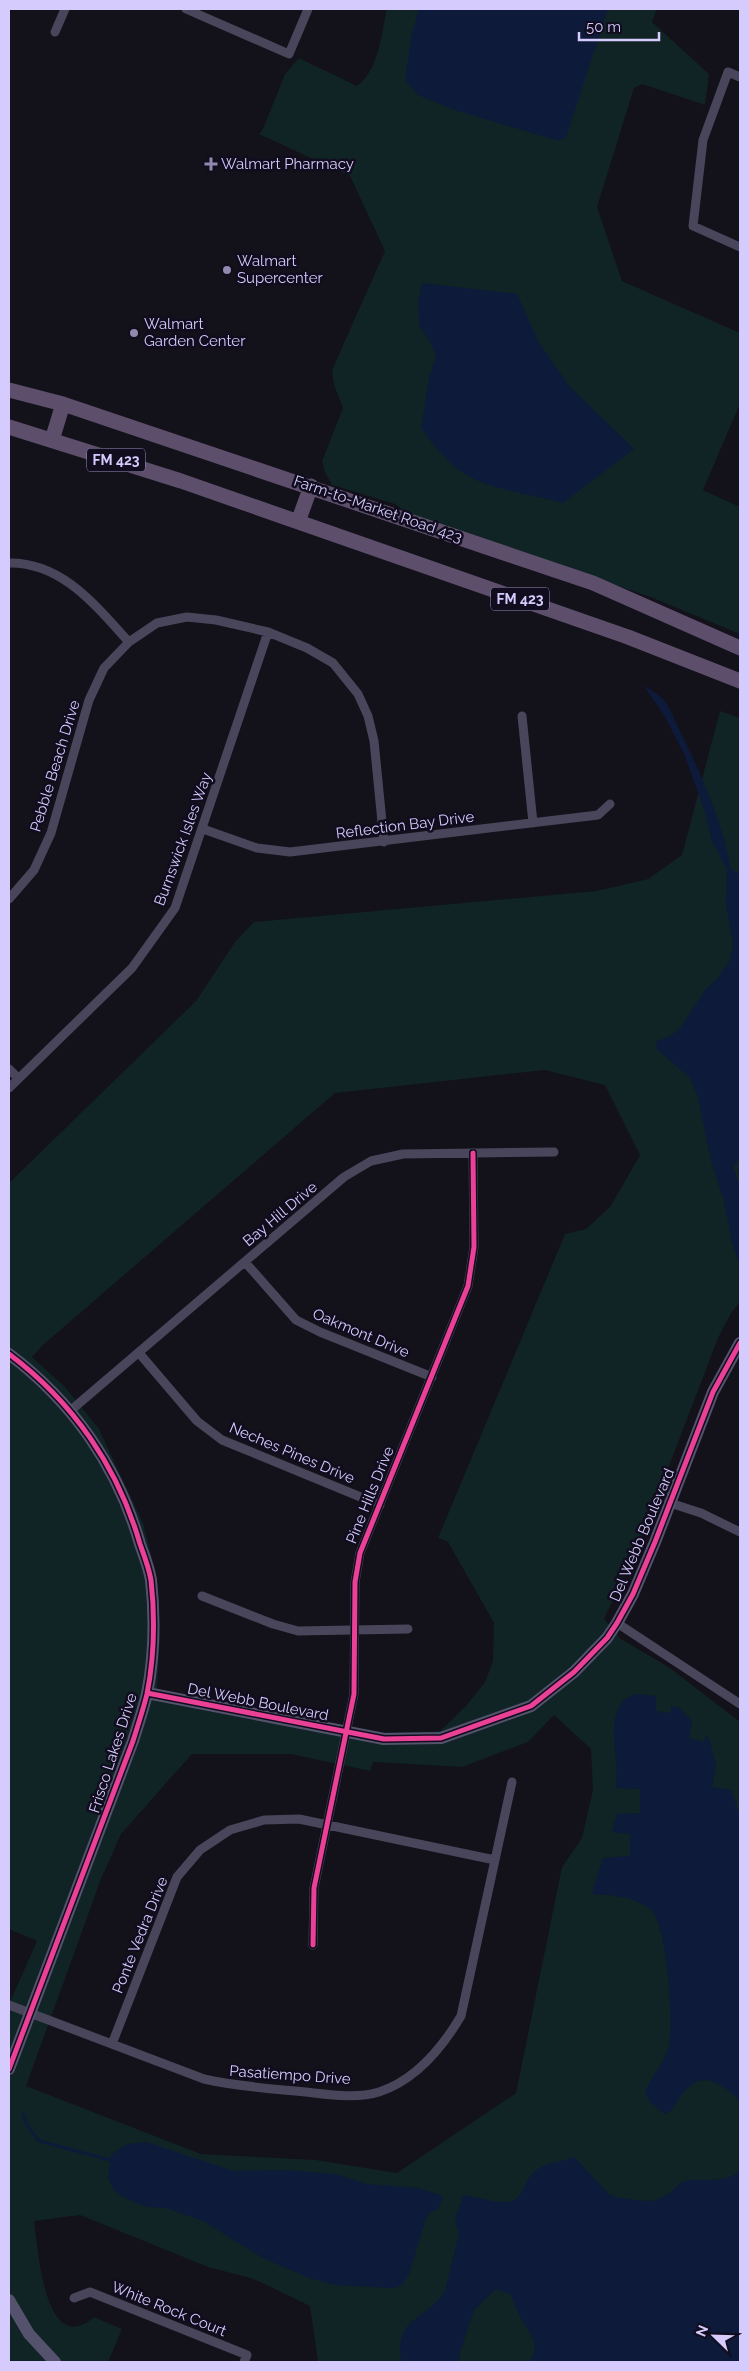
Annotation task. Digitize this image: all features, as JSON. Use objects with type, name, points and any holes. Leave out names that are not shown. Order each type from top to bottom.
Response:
[{"type":"main road","name":"Farm-to-Market Road 423","points":[[9,390],[63,404],[311,486],[593,583],[740,648]]},
{"type":"main road","points":[[52,440],[63,404]]},
{"type":"main road","name":"FM 423","points":[[9,427],[298,522],[628,637],[740,681]]},
{"type":"main road","points":[[298,522],[311,486]]},
{"type":"street","points":[[55,32],[65,9]]},
{"type":"street","points":[[186,9],[288,54],[308,9]]},
{"type":"street","points":[[740,77],[728,72],[703,140],[693,226],[740,247]]},
{"type":"street","points":[[9,564],[20,563],[48,571],[75,586],[129,642]]},
{"type":"street","name":"Pebble Beach Drive","points":[[9,899],[34,870],[51,833],[89,700],[104,668],[129,642],[157,623],[187,617],[216,620],[268,632],[307,648],[333,663],[358,694],[368,716],[374,741],[384,842]]},
{"type":"street","name":"Burnswick Isles Way","points":[[9,1088],[132,968],[155,939],[175,908],[268,632]]},
{"type":"street","points":[[522,716],[533,823]]},
{"type":"street","name":"Reflection Bay Drive","points":[[203,829],[257,848],[290,852],[384,842],[598,814],[610,804]]},
{"type":"street","points":[[9,1069],[18,1078]]},
{"type":"street","name":"Bay Hill Drive","points":[[70,1411],[344,1177],[371,1161],[403,1154],[554,1152]]},
{"type":"street","name":"Pine Hills Drive","points":[[313,1945],[314,1888],[354,1694],[355,1582],[360,1553],[468,1286],[474,1247],[473,1153]]},
{"type":"street","name":"Oakmont Drive","points":[[245,1262],[296,1320],[320,1332],[432,1378]]},
{"type":"street","name":"Del Webb Boulevard","points":[[147,1693],[384,1739],[441,1738],[531,1706],[574,1672],[607,1638],[617,1623],[633,1594],[713,1392],[740,1343]]},
{"type":"street","name":"Neches Pines Drive","points":[[139,1353],[197,1421],[222,1440],[380,1505]]},
{"type":"street","name":"Frisco Lakes Drive","points":[[9,1354],[57,1396],[70,1411],[94,1441],[122,1492],[136,1526],[151,1579],[153,1632],[147,1693],[134,1741],[9,2070]]},
{"type":"street","points":[[670,1503],[709,1517],[740,1532]]},
{"type":"street","points":[[202,1596],[273,1624],[298,1631],[408,1629]]},
{"type":"street","points":[[617,1623],[740,1704]]},
{"type":"street","name":"Pasatiempo Drive","points":[[9,2005],[204,2079],[231,2086],[345,2095],[378,2092],[404,2080],[426,2063],[447,2040],[461,2016],[512,1782]]},
{"type":"street","name":"Ponte Vedra Drive","points":[[112,2044],[171,1890],[181,1871],[195,1855],[223,1833],[257,1821],[285,1818],[495,1860]]},
{"type":"street","name":"White Rock Court","points":[[74,2298],[90,2292],[247,2355],[244,2362]]},
{"type":"street","points":[[9,2300],[29,2334],[55,2362]]},
{"type":"green space","points":[[387,9],[657,9],[652,22],[709,74],[705,105],[642,84],[634,88],[597,207],[622,281],[740,333],[740,404],[703,490],[740,507],[740,634],[653,598],[409,514],[395,504],[332,485],[322,461],[343,408],[334,385],[332,370],[385,251],[350,176],[259,134],[263,129],[285,74],[299,58],[357,86],[370,71],[375,61]]},
{"type":"green space","points":[[720,711],[740,718],[740,1302],[731,1313],[718,1338],[640,1542],[604,1619],[621,1639],[670,1668],[740,1722],[740,2362],[318,2362],[310,2306],[254,2279],[208,2267],[80,2215],[34,2221],[42,2274],[54,2312],[64,2324],[77,2326],[94,2317],[122,2329],[108,2362],[9,2362],[9,2004],[37,1941],[9,1929],[9,1183],[196,1001],[235,942],[254,922],[596,891],[648,879],[682,855]],"holes":[[[545,1070],[605,1085],[640,1155],[610,1207],[586,1229],[565,1234],[438,1538],[448,1542],[494,1623],[493,1661],[485,1682],[466,1706],[440,1731],[378,1733],[157,1689],[160,1635],[156,1574],[143,1523],[99,1429],[65,1387],[32,1357],[43,1345],[335,1093]],[[554,1715],[591,1749],[593,1790],[582,1838],[562,1867],[516,2093],[397,2173],[316,2160],[201,2154],[26,2086],[101,1879],[121,1834],[192,1754],[291,1754],[370,1771],[373,1762],[462,1767],[528,1742]]]},
{"type":"water","points":[[419,9],[608,9],[566,137],[559,141],[455,110],[418,95],[405,80],[411,38]]},
{"type":"water","points":[[422,283],[517,294],[538,341],[569,386],[634,449],[563,503],[492,486],[470,477],[456,467],[437,449],[421,428],[429,378],[436,357],[431,343],[420,327],[418,305]]},
{"type":"water","points":[[643,685],[662,698],[671,711],[709,795],[722,832],[731,869],[738,873],[740,881],[740,1158],[733,1166],[740,1188],[740,1265],[732,1243],[724,1201],[712,1164],[697,1094],[689,1077],[656,1048],[657,1041],[669,1037],[680,1028],[706,989],[717,979],[729,962],[733,945],[726,904],[727,869],[712,841],[705,812],[684,754],[664,715]]},
{"type":"water","points":[[638,1694],[656,1696],[656,1711],[671,1713],[671,1706],[679,1708],[692,1721],[689,1738],[704,1742],[706,1736],[709,1739],[716,1765],[712,1787],[731,1790],[740,1817],[740,2101],[723,2087],[708,2080],[701,2080],[686,2090],[671,2110],[665,2114],[650,2102],[645,2093],[667,2051],[670,2033],[671,2017],[668,1975],[657,1919],[645,1905],[631,1899],[592,1894],[603,1858],[630,1856],[630,1834],[612,1832],[617,1814],[640,1813],[640,1789],[616,1788],[614,1742],[615,1721],[621,1703],[628,1697]]},
{"type":"water","points":[[146,2142],[233,2171],[283,2170],[335,2174],[366,2184],[418,2188],[443,2196],[438,2209],[430,2212],[426,2218],[409,2274],[401,2286],[392,2288],[335,2285],[309,2278],[263,2258],[203,2221],[166,2208],[147,2207],[123,2197],[113,2189],[108,2177],[111,2155],[127,2144]]},
{"type":"water","points":[[574,2157],[609,2194],[619,2198],[646,2201],[659,2199],[670,2193],[683,2181],[727,2178],[740,2171],[740,2362],[530,2362],[535,2349],[534,2340],[520,2317],[510,2294],[496,2289],[474,2310],[459,2355],[460,2362],[401,2362],[400,2346],[407,2327],[413,2320],[429,2309],[445,2291],[459,2234],[455,2220],[463,2195],[501,2202],[514,2200],[519,2196],[531,2175],[537,2170],[546,2165]]},
{"type":"waterway","points":[[23,2114],[27,2125],[39,2141],[110,2160]]},
{"type":"cycle path","points":[[313,1945],[314,1888],[354,1694],[355,1582],[360,1553],[468,1286],[474,1247],[473,1153]]},
{"type":"cycle path","points":[[147,1693],[384,1739],[441,1738],[531,1706],[574,1672],[607,1638],[617,1623],[633,1594],[655,1542],[713,1392],[740,1343]]},
{"type":"cycle path","points":[[9,1354],[53,1393],[73,1415],[106,1463],[131,1516],[148,1566],[153,1608],[152,1652],[147,1694],[133,1741],[9,2069]]},
{"type":"place","name":"Walmart Pharmacy","points":[[211,164]]},
{"type":"place","name":"Walmart Supercenter","points":[[227,270]]},
{"type":"place","name":"Walmart Garden Center","points":[[134,333]]}]
